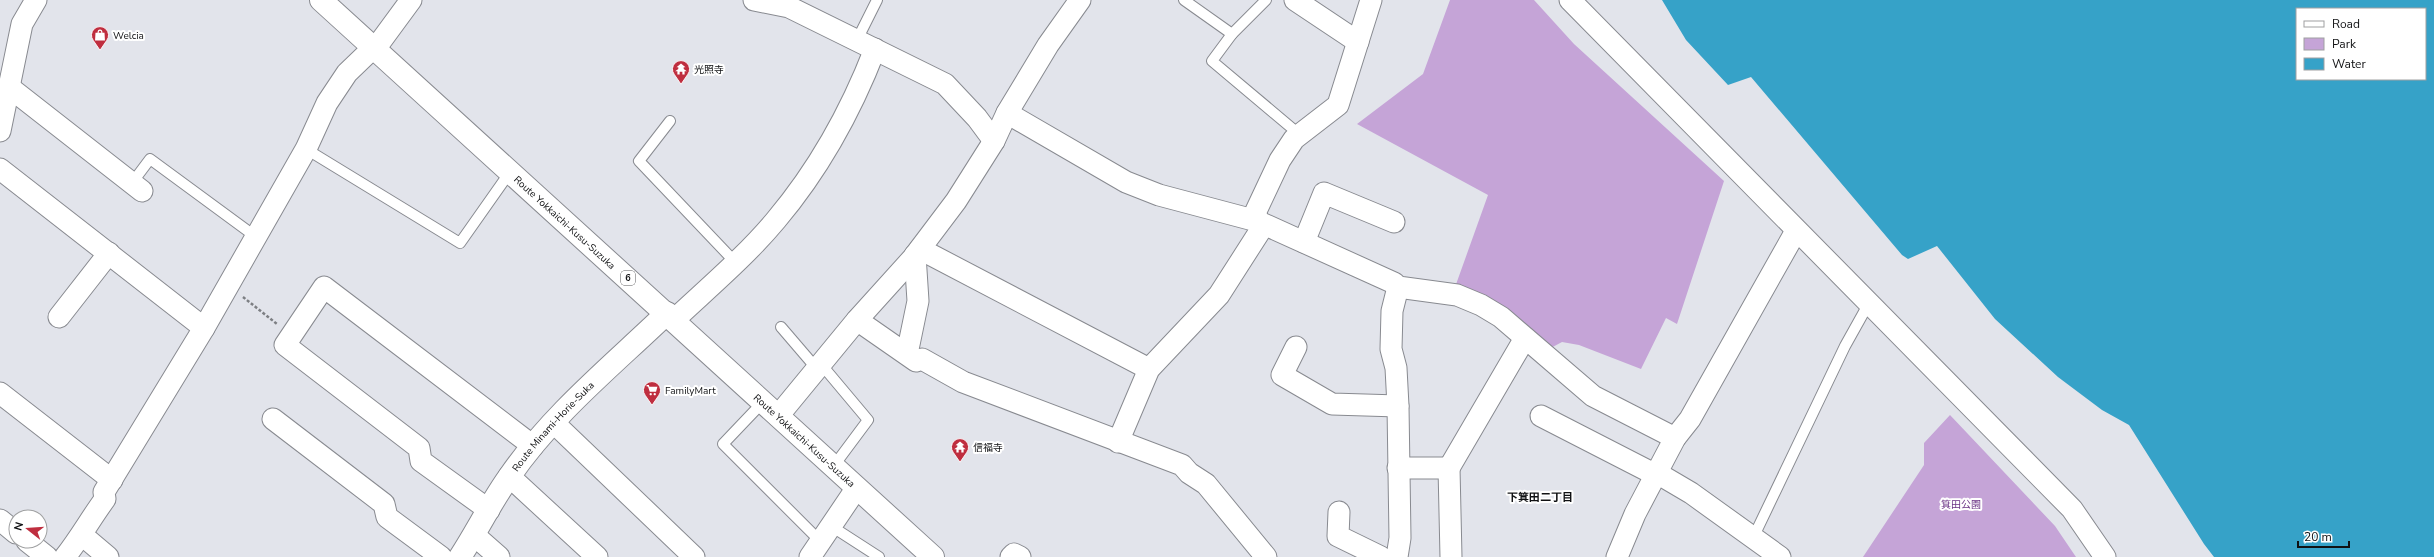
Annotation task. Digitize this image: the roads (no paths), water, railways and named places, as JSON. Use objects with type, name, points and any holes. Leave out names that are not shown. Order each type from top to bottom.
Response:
[{"type":"main road","name":"Route Yokkaichi-Kusu-Suzuka","points":[[321,0],[671,317],[856,489],[933,557]]},
{"type":"main road","name":"Route Minami-Horie-Suka","points":[[460,557],[509,476],[554,423],[574,401],[671,317]]},
{"type":"street","points":[[0,131],[9,88],[7,58],[22,24],[36,0]]},
{"type":"street","points":[[65,557],[82,535],[88,523],[105,499],[104,492],[204,328],[306,149],[327,103],[347,73],[374,48],[410,0]]},
{"type":"street","points":[[754,0],[775,1],[789,7],[945,84],[977,118],[994,140]]},
{"type":"street","points":[[778,416],[857,320],[917,252],[956,201],[994,140],[1007,113],[1048,45],[1080,0]]},
{"type":"street","points":[[1294,0],[1358,42]]},
{"type":"street","points":[[1118,442],[1149,369],[1219,295],[1260,231],[1256,211],[1280,160],[1294,139],[1338,105],[1371,0]]},
{"type":"street","points":[[1570,0],[1796,231],[2072,509],[2105,557]]},
{"type":"street","points":[[671,317],[735,262],[776,221],[822,157],[863,80],[875,49]]},
{"type":"street","points":[[9,88],[137,187]]},
{"type":"street","points":[[1007,113],[1126,182],[1159,195],[1257,221],[1394,283],[1398,287],[1457,296],[1470,300],[1500,317],[1593,396],[1675,438]]},
{"type":"street","points":[[0,169],[204,328]]},
{"type":"street","points":[[1304,242],[1324,193],[1394,222]]},
{"type":"street","points":[[1617,557],[1635,514],[1675,438],[1690,419],[1796,231]]},
{"type":"street","points":[[907,354],[918,301],[917,252]]},
{"type":"street","points":[[917,252],[1149,369]]},
{"type":"street","points":[[59,317],[109,253]]},
{"type":"street","points":[[489,510],[421,461],[419,448],[285,345],[324,287],[534,446]]},
{"type":"street","points":[[1397,557],[1400,538],[1398,406],[1396,368],[1391,349],[1392,311],[1398,287]]},
{"type":"street","points":[[857,320],[916,360],[922,359],[963,382],[1182,465],[1189,473],[1198,477],[1206,484],[1266,557]]},
{"type":"street","points":[[1451,557],[1449,468],[1525,338]]},
{"type":"street","points":[[1296,347],[1282,376],[1332,404],[1398,406]]},
{"type":"street","points":[[0,393],[112,480]]},
{"type":"street","points":[[1541,416],[1656,474],[1754,536],[1780,557]]},
{"type":"street","points":[[273,419],[384,504],[387,517],[441,557]]},
{"type":"street","points":[[554,423],[694,557]]},
{"type":"street","points":[[1398,468],[1449,468]]},
{"type":"street","points":[[509,476],[597,557]]},
{"type":"street","points":[[820,541],[856,489]]},
{"type":"street","points":[[1339,512],[1338,536],[1381,557]]},
{"type":"street","points":[[0,520],[8,526]]},
{"type":"street","points":[[82,535],[108,557]]},
{"type":"street","points":[[474,535],[499,557]]},
{"type":"street","points":[[37,549],[47,557]]},
{"type":"street","points":[[1011,557],[1014,554],[1020,557]]},
{"type":"lane","points":[[857,40],[877,0]]},
{"type":"lane","points":[[1184,0],[1232,34]]},
{"type":"lane","points":[[1266,0],[1232,34],[1212,61],[1300,135]]},
{"type":"lane","points":[[670,121],[639,161],[735,262]]},
{"type":"lane","points":[[306,149],[460,243],[510,172]]},
{"type":"lane","points":[[137,187],[150,159],[256,237]]},
{"type":"lane","points":[[1754,536],[1845,346],[1869,303]]},
{"type":"lane","points":[[781,327],[868,420],[832,467]]},
{"type":"lane","points":[[763,402],[723,444],[820,541],[879,557]]},
{"type":"water","points":[[1662,0],[2434,0],[2434,557],[2214,557],[2204,544],[2129,425],[2102,410],[2058,377],[1995,319],[1937,246],[1908,259],[1902,255],[1751,77],[1728,85],[1686,40]]},
{"type":"place","name":"Welcia","points":[[100,50]]},
{"type":"place","name":"光照寺","points":[[681,84]]},
{"type":"place","name":"FamilyMart","points":[[652,405]]},
{"type":"place","name":"信福寺","points":[[960,462]]},
{"type":"district","name":"下箕田二丁目","points":[[1540,497]]},
{"type":"park label","name":"箕田公園","points":[[1961,504]]}]
